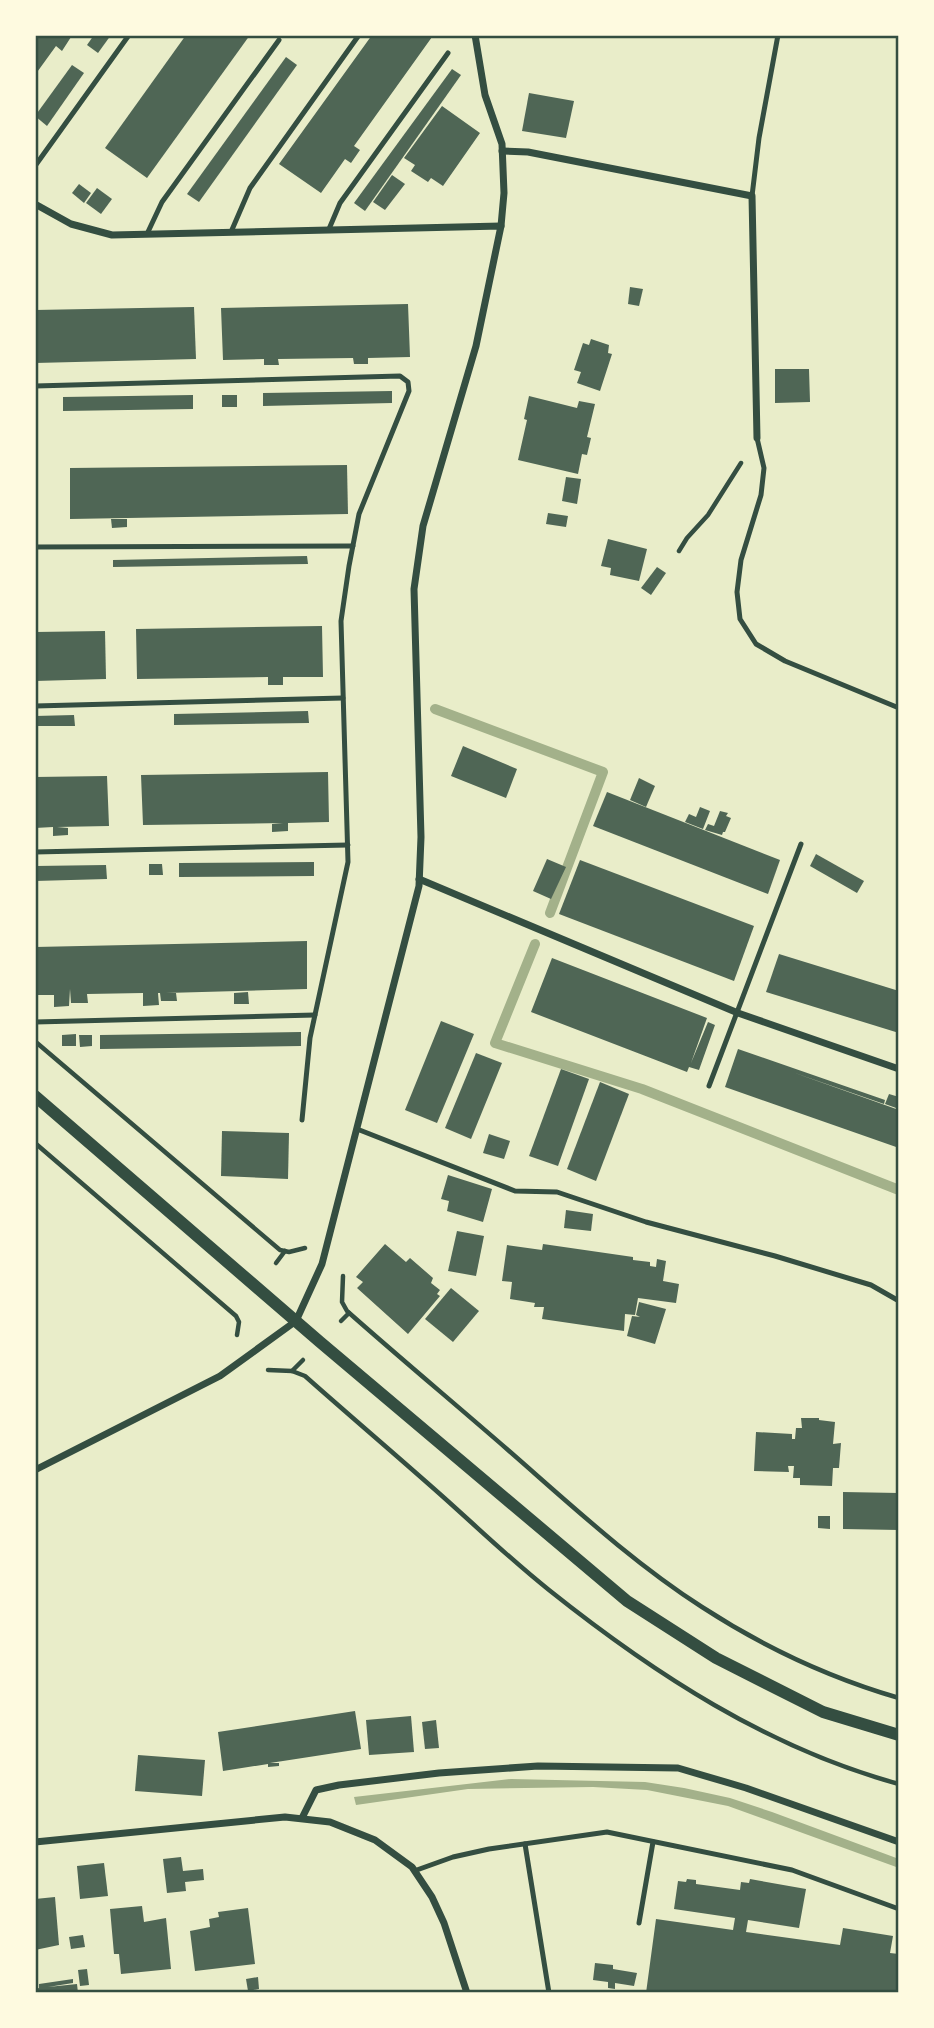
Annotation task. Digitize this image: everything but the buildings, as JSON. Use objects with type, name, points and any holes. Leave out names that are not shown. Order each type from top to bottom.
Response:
[{"type":"street","points":[[35,1470],[220,1376],[296,1321],[322,1264],[419,879],[421,837],[414,589],[423,526],[476,346],[500,226],[504,193],[502,144],[485,95],[474,37]]},
{"type":"street","points":[[502,151],[528,152],[752,196],[757,438]]},
{"type":"street","points":[[35,204],[71,225],[112,234],[500,226]]},
{"type":"street","points":[[419,879],[738,1013],[899,1069]]},
{"type":"street","points":[[35,1096],[627,1601],[716,1658],[822,1713],[899,1735]]},
{"type":"street","points":[[302,1818],[316,1790],[339,1785],[439,1773],[538,1766],[678,1768],[746,1788],[899,1843]]},
{"type":"street","points":[[35,1842],[285,1817],[330,1822],[375,1840],[414,1871],[432,1897],[444,1923],[467,1993]]},
{"type":"lane","points":[[35,166],[129,35]]},
{"type":"lane","points":[[230,232],[250,188],[359,35]]},
{"type":"lane","points":[[752,196],[759,138],[778,35]]},
{"type":"lane","points":[[147,234],[162,202],[279,40]]},
{"type":"lane","points":[[329,229],[340,204],[447,53]]},
{"type":"lane","points":[[35,386],[400,376],[408,382],[409,391],[359,514],[341,621],[348,862],[310,1038],[302,1120]]},
{"type":"lane","points":[[757,438],[764,468],[761,495],[741,560],[737,592],[740,620],[756,644],[785,661],[899,708]]},
{"type":"lane","points":[[35,547],[353,546]]},
{"type":"lane","points":[[35,706],[343,698]]},
{"type":"lane","points":[[709,1086],[801,844]]},
{"type":"lane","points":[[35,852],[348,845]]},
{"type":"lane","points":[[35,1022],[315,1016]]},
{"type":"lane","points":[[357,1129],[515,1191],[557,1192],[646,1222],[775,1255],[871,1285],[899,1301]]},
{"type":"lane","points":[[414,1871],[453,1857],[607,1832],[792,1870],[899,1909]]},
{"type":"lane","points":[[639,1923],[653,1842]]},
{"type":"lane","points":[[525,1844],[549,1993]]},
{"type":"path","points":[[679,551],[708,515],[757,438]]},
{"type":"path","points":[[35,1041],[280,1250],[296,1258]]},
{"type":"path","points":[[35,1143],[234,1315],[239,1328],[233,1345]]},
{"type":"path","points":[[276,1263],[287,1252],[306,1248]]},
{"type":"path","points":[[342,1299],[344,1265]]},
{"type":"path","points":[[332,1290],[342,1299],[349,1313],[573,1507],[700,1606],[797,1659],[899,1698]]},
{"type":"path","points":[[234,1315],[240,1307]]},
{"type":"path","points":[[341,1321],[349,1313]]},
{"type":"path","points":[[292,1371],[303,1360]]},
{"type":"shaded area","points":[[511,1779],[645,1782],[730,1798],[899,1859],[899,1868],[728,1806],[647,1790],[593,1787],[468,1789],[356,1805],[354,1797]]},
{"type":"waterway","points":[[435,709],[603,772],[550,913]]},
{"type":"waterway","points":[[535,944],[495,1043],[642,1089],[899,1190]]}]
